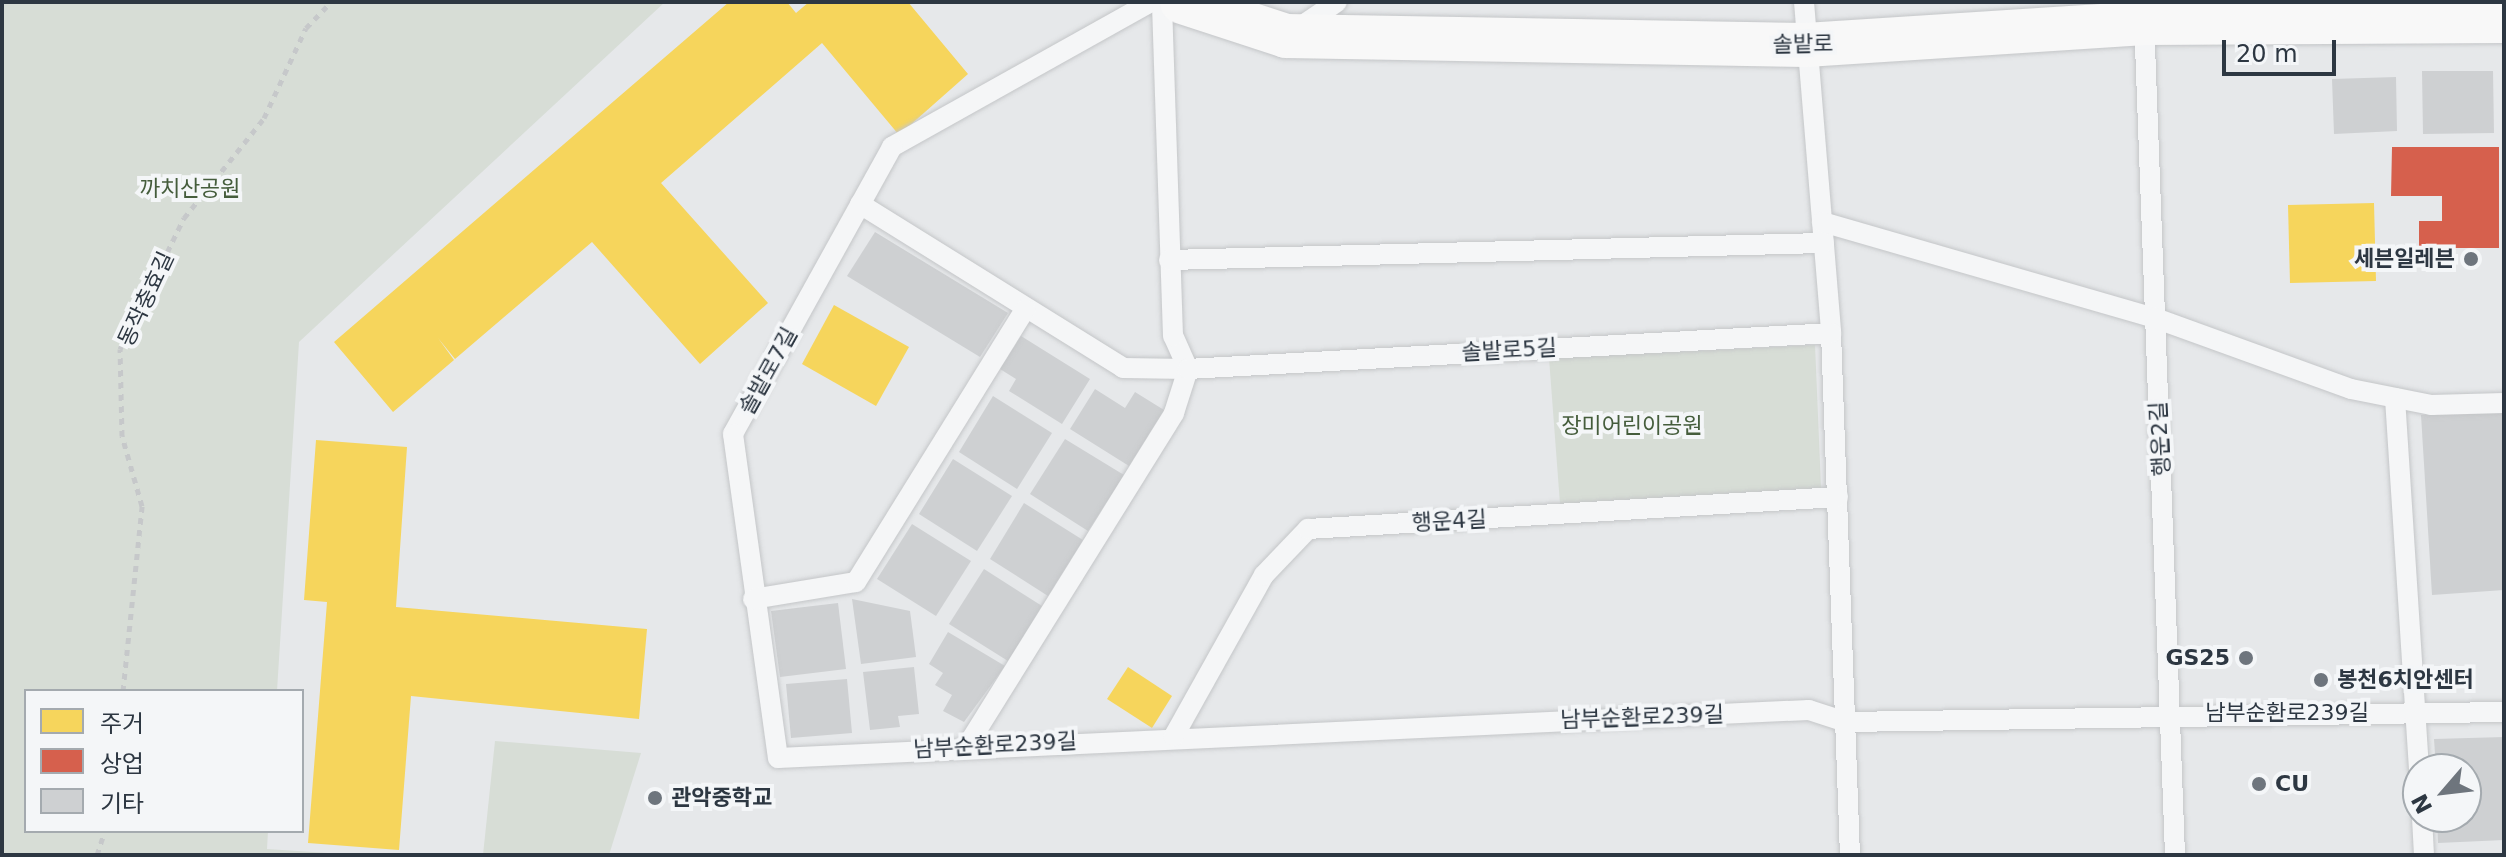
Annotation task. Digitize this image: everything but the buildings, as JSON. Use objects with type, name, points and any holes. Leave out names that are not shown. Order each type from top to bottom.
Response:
[{"type":"street","name":"솔밭로","points":[[1182,2],[1286,36],[1806,45],[2144,13],[2428,11],[2504,21]]},
{"type":"lane","name":"솔밭로7길","points":[[778,758],[753,599],[733,434],[892,147],[1151,2]]},
{"type":"lane","points":[[967,746],[1174,413],[1188,369],[1173,336],[1162,2]]},
{"type":"lane","points":[[1286,36],[1337,2]]},
{"type":"lane","points":[[1804,2],[1831,333],[1850,855]]},
{"type":"lane","name":"행운2길","points":[[2144,13],[2173,713],[2175,855]]},
{"type":"lane","points":[[860,204],[1123,368],[1188,369]]},
{"type":"lane","points":[[1822,222],[2155,318],[2395,398],[2504,403]]},
{"type":"lane","points":[[1169,260],[1824,243]]},
{"type":"lane","points":[[753,599],[856,582],[1025,309]]},
{"type":"lane","name":"솔밭로5길","points":[[1188,369],[1831,333]]},
{"type":"lane","points":[[2395,398],[2418,753]]},
{"type":"lane","name":"행운4길","points":[[1174,736],[1264,575],[1308,529],[1838,497]]},
{"type":"lane","name":"남부순환로239길","points":[[778,758],[1174,736],[1809,710],[1845,722],[2173,713],[2504,712]]},
{"type":"lane","points":[[2423,833],[2424,855]]},
{"type":"path","name":"동작충효길","points":[[123,689],[142,506],[122,436],[120,349],[184,218],[264,118],[306,28],[331,2]]},
{"type":"path","points":[[97,855],[104,833]]},
{"type":"green space","name":"까치산공원","points":[[2,2],[665,2],[299,342],[277,689],[24,689],[24,833],[268,833],[267,849],[358,855],[2,855]]},
{"type":"green space","name":"장미어린이공원","points":[[1815,345],[1821,488],[1560,504],[1549,358]]},
{"type":"green space","points":[[495,741],[641,753],[609,855],[483,855]]},
{"type":"place","name":"세븐일레븐","points":[[2471,259]]},
{"type":"place","name":"GS25","points":[[2246,658]]},
{"type":"place","name":"봉천6치안센터","points":[[2321,680]]},
{"type":"place","name":"CU","points":[[2259,784]]},
{"type":"place","name":"관악중학교","points":[[655,798]]}]
